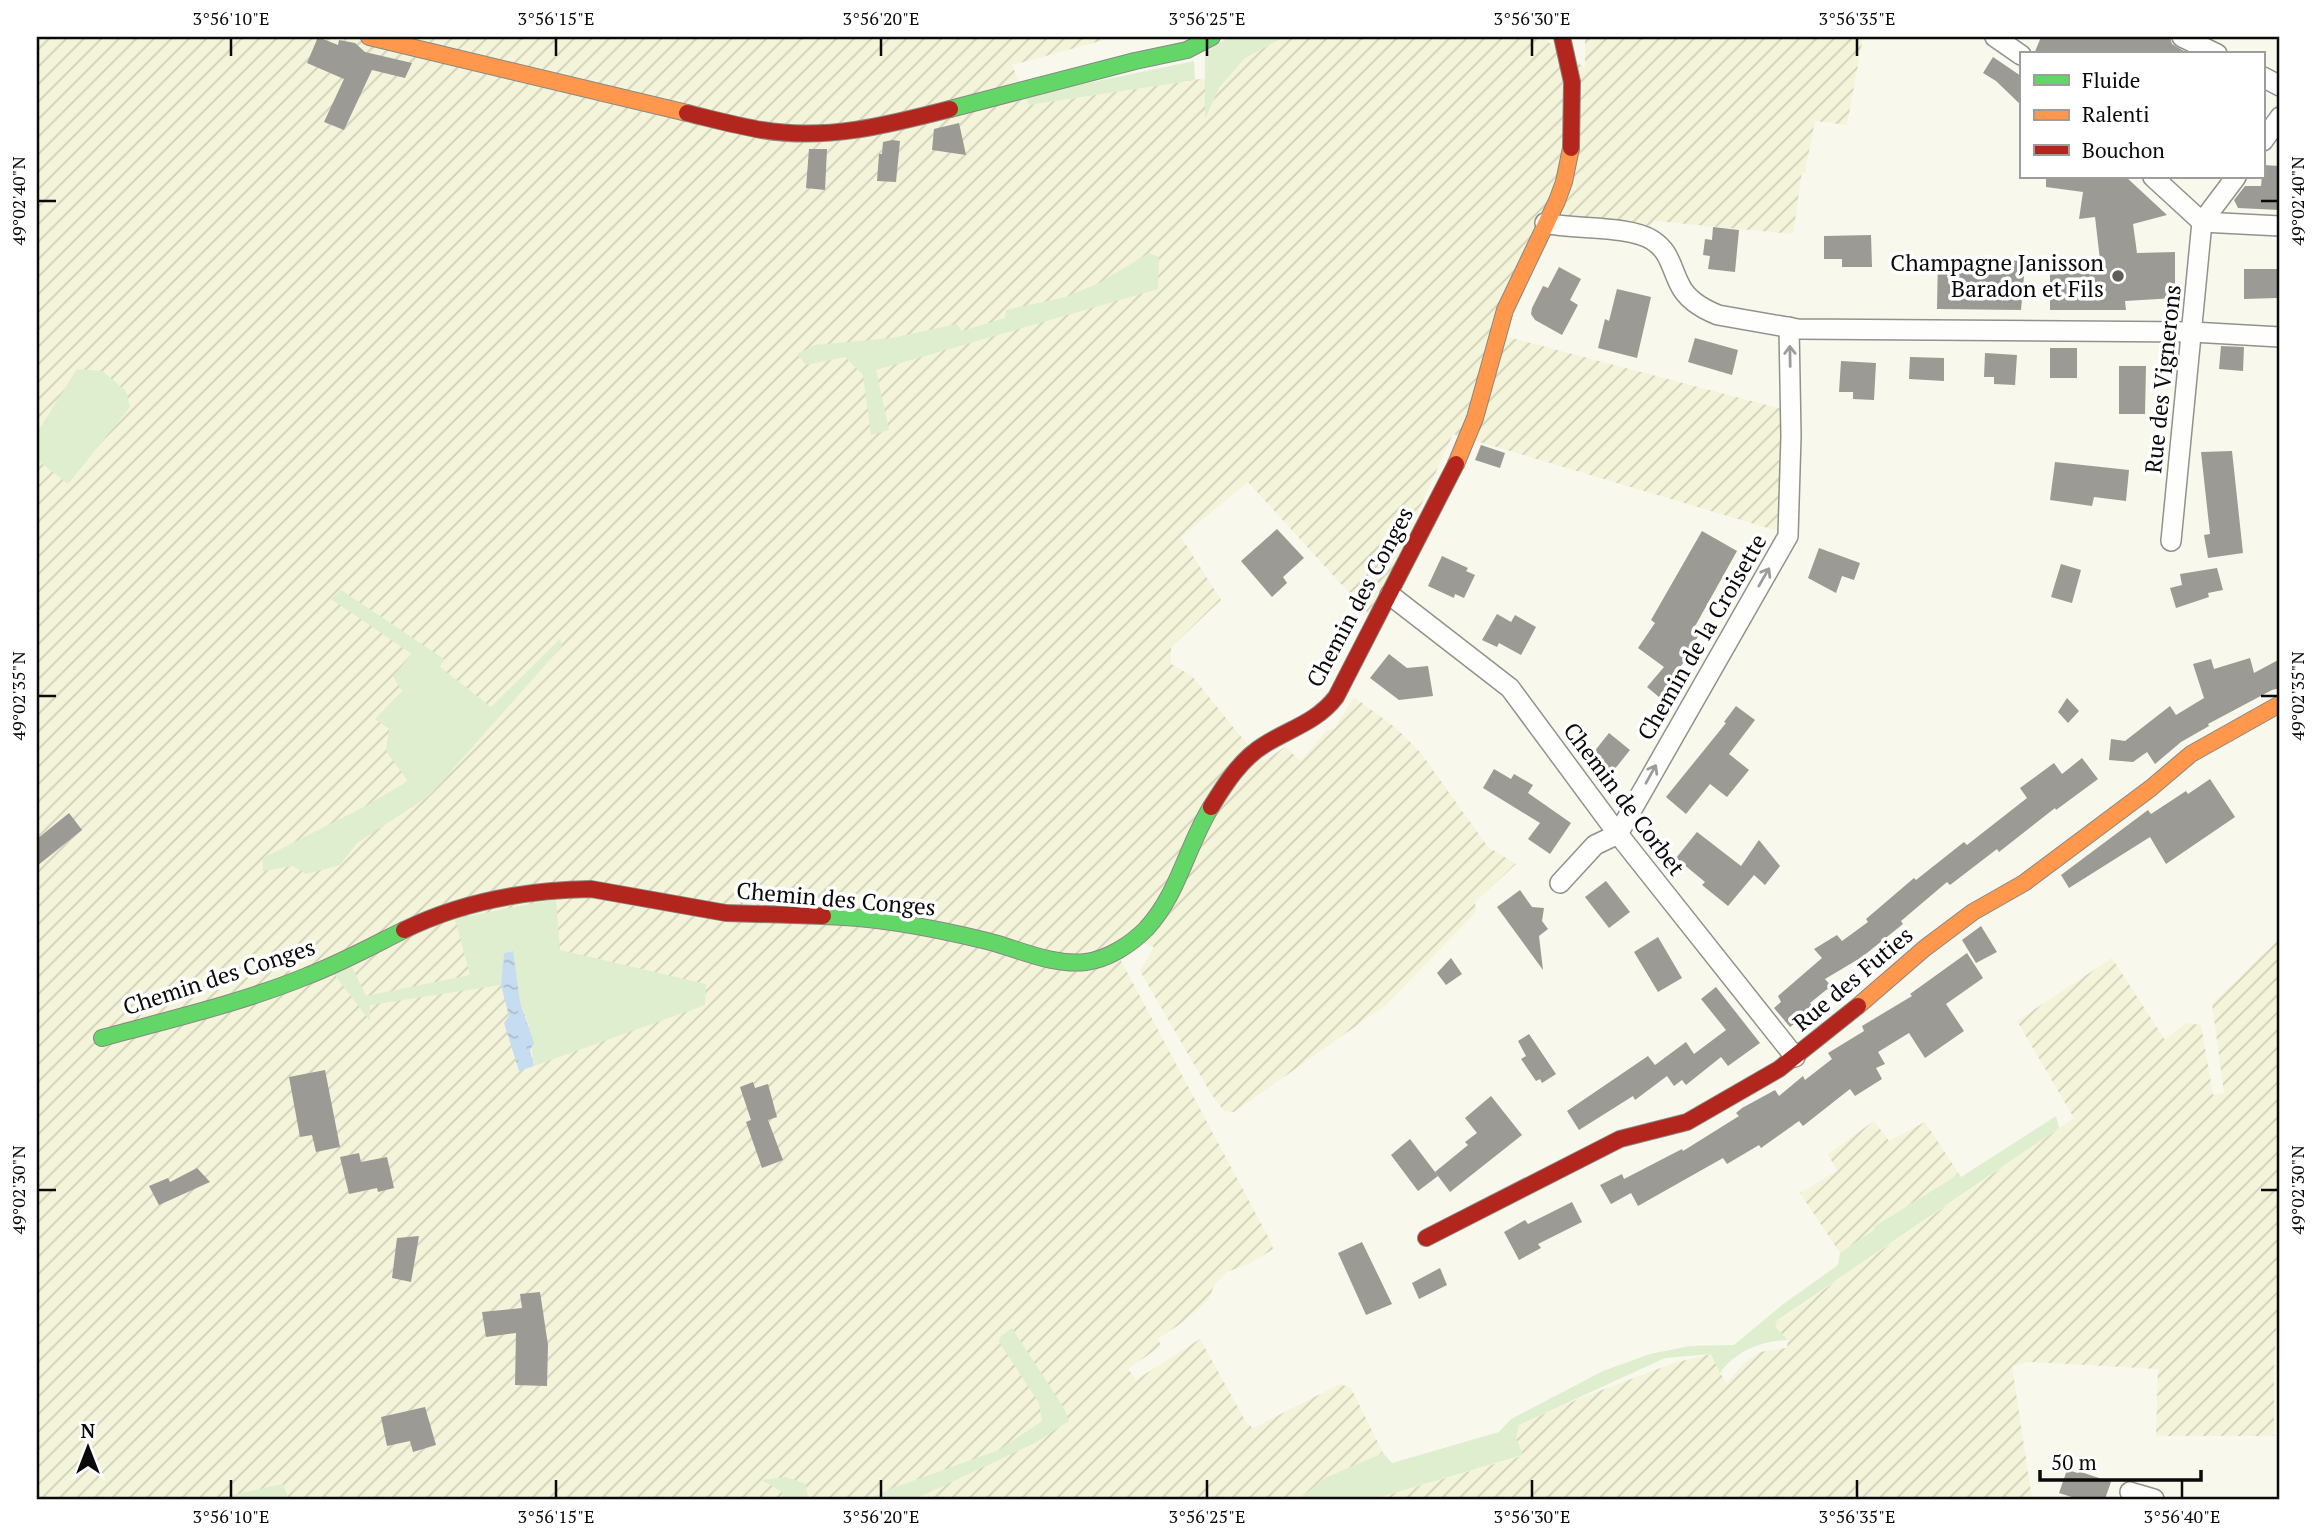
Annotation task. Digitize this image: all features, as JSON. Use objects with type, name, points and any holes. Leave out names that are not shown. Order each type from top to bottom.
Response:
[{"type":"street","points":[[369,37],[760,130],[819,133],[884,126],[1187,50],[1212,37]]},
{"type":"street","name":"Chemin des Conges","points":[[102,1038],[290,983],[416,924],[466,905],[498,898],[573,889],[608,891],[709,911],[842,917],[903,924],[997,943],[1053,961],[1070,963],[1097,960],[1125,947],[1151,923],[1177,882],[1220,791],[1261,746],[1307,723],[1332,702],[1370,636],[1397,574],[1430,516],[1470,432],[1505,309],[1563,185],[1571,155],[1572,81],[1568,52],[1562,37]]},
{"type":"street","points":[[1995,37],[2021,48]]},
{"type":"street","points":[[2182,37],[2213,52]]},
{"type":"street","points":[[2264,78],[2280,86]]},
{"type":"street","points":[[2264,140],[2280,117]]},
{"type":"street","points":[[2154,178],[2202,222],[2280,226]]},
{"type":"street","points":[[2202,222],[2235,178]]},
{"type":"street","name":"Rue des Vignerons","points":[[2171,541],[2202,222]]},
{"type":"street","points":[[1545,223],[1630,233],[1649,238],[1668,255],[1688,296],[1707,311],[1798,329],[2192,332],[2280,337]]},
{"type":"street","name":"Chemin de la Croisette","points":[[1618,834],[1788,536],[1791,436],[1789,327]]},
{"type":"street","name":"Chemin de Corbet","points":[[1390,595],[1510,688],[1618,834],[1795,1057]]},
{"type":"street","name":"Rue des Futies","points":[[1426,1238],[1620,1139],[1687,1122],[1734,1097],[1795,1057],[1925,948],[1973,912],[2024,883],[2151,788],[2191,754],[2280,704]]},
{"type":"street","points":[[1560,883],[1595,845],[1618,834]]},
{"type":"street","points":[[2130,1492],[2154,1499]]},
{"type":"green space","points":[[37,37],[1115,37],[1012,65],[1029,105],[1206,78],[1205,117],[1219,88],[1245,58],[1284,37],[1541,37],[1585,68],[1585,37],[1863,37],[1847,125],[1815,121],[1805,172],[1802,172],[1793,234],[1655,221],[1649,227],[1569,219],[1559,210],[1493,333],[1782,409],[1778,531],[1453,434],[1371,617],[1248,482],[1181,537],[1221,600],[1171,647],[1171,664],[1192,676],[1264,761],[1285,747],[1301,761],[1327,730],[1335,728],[1354,697],[1396,728],[1420,752],[1488,847],[1516,864],[1475,902],[1476,912],[1386,1005],[1234,1112],[1224,1111],[1210,1092],[1140,971],[1154,947],[1142,942],[1119,957],[1273,1249],[1251,1263],[1227,1272],[1215,1284],[1208,1300],[1158,1339],[1161,1346],[1128,1369],[1136,1380],[1200,1339],[1246,1422],[1253,1428],[1340,1384],[1351,1388],[1383,1453],[1327,1477],[1299,1499],[37,1499]]},
{"type":"green space","points":[[1229,37],[1284,37],[1245,58],[1219,88],[1205,119],[1205,52]]},
{"type":"green space","points":[[1194,61],[1195,80],[1029,105],[1025,96]]},
{"type":"green space","points":[[1149,253],[1159,257],[1158,289],[876,370],[889,430],[871,435],[863,375],[845,357],[806,365],[797,354],[815,345],[892,338],[957,324],[962,331],[1005,318],[1006,310],[1066,297],[1099,283]]},
{"type":"green space","points":[[77,369],[102,371],[126,391],[130,407],[68,484],[37,460],[37,433]]},
{"type":"green space","points":[[341,590],[444,659],[440,667],[491,707],[560,639],[562,646],[429,796],[357,843],[340,865],[306,874],[293,866],[263,871],[263,858],[364,807],[408,781],[386,751],[389,729],[375,719],[402,691],[393,676],[412,654],[331,599]]},
{"type":"green space","points":[[556,899],[560,950],[706,984],[705,1005],[534,1066],[529,1025],[520,1002],[512,951],[504,953],[501,985],[370,1005],[370,1021],[333,973],[351,965],[366,996],[470,975],[455,919]]},
{"type":"green space","points":[[2280,938],[2280,1262],[2274,1370],[2274,1436],[2156,1436],[2158,1369],[2030,1362],[2012,1366],[2032,1499],[1374,1499],[1522,1456],[1515,1438],[1519,1425],[1583,1397],[1674,1363],[1711,1354],[1726,1384],[1744,1363],[1760,1352],[1787,1348],[1788,1340],[1775,1323],[2074,1118],[2017,1021],[2112,958],[2165,1040],[2186,1023],[2201,1025],[2213,1095],[2224,1093],[2212,1004]]},
{"type":"green space","points":[[2056,1116],[2059,1128],[1775,1322],[1777,1329],[1788,1340],[1768,1342],[1741,1353],[1720,1373],[1711,1354],[1665,1358],[1519,1425],[1516,1438],[1523,1455],[1374,1499],[1299,1499],[1327,1477],[1383,1453],[1392,1463],[1499,1432],[1511,1419],[1603,1371],[1650,1354],[1690,1346],[1734,1345],[1782,1305],[1838,1265],[1840,1253],[1874,1230],[1875,1226],[1959,1174],[1961,1177]]},
{"type":"green space","points":[[1874,1121],[1889,1141],[1925,1122],[1959,1174],[1875,1226],[1874,1230],[1840,1253],[1800,1193],[1837,1171],[1828,1154]]},
{"type":"green space","points":[[1012,1328],[1064,1408],[1069,1421],[1035,1443],[915,1499],[869,1499],[999,1450],[1042,1421],[1039,1403],[999,1342],[1001,1336]]},
{"type":"green space","points":[[786,1477],[806,1484],[808,1499],[783,1499],[782,1492],[762,1480]]},
{"type":"green space","points":[[283,1484],[289,1499],[214,1499]]},
{"type":"water","points":[[513,951],[520,1002],[534,1043],[530,1050],[534,1066],[519,1071],[504,1023],[509,1016],[501,985],[504,953]]},
{"type":"building","points":[[318,37],[338,45],[339,40],[355,43],[365,52],[412,63],[405,78],[372,70],[344,130],[324,122],[344,79],[307,63]]},
{"type":"building","points":[[2041,37],[2170,37],[2172,44],[2186,52],[2035,52]]},
{"type":"building","points":[[1993,57],[2020,75],[2020,104],[1996,81],[1983,73]]},
{"type":"building","points":[[959,123],[966,155],[932,150],[934,129]]},
{"type":"building","points":[[900,141],[896,182],[877,181],[879,154],[882,154],[883,142]]},
{"type":"building","points":[[809,149],[827,149],[825,190],[806,188]]},
{"type":"building","points":[[2264,165],[2280,166],[2280,210],[2238,208],[2234,200],[2245,186],[2261,186]]},
{"type":"building","points":[[2046,178],[2127,178],[2167,215],[2133,224],[2137,253],[2175,252],[2175,298],[2125,301],[2126,310],[2050,310],[2050,263],[2100,260],[2095,217],[2079,219],[2083,192],[2046,187]]},
{"type":"building","points":[[1713,227],[1739,230],[1735,272],[1708,269],[1710,256],[1703,255],[1705,239],[1712,240]]},
{"type":"building","points":[[1871,235],[1872,267],[1842,267],[1842,259],[1824,259],[1824,236]]},
{"type":"building","points":[[1938,256],[2022,261],[2022,265],[2025,265],[2021,310],[1937,309]]},
{"type":"building","points":[[1559,267],[1581,279],[1570,300],[1578,305],[1562,335],[1535,320],[1531,314],[1543,286],[1548,288]]},
{"type":"building","points":[[2244,269],[2278,269],[2277,298],[2244,299]]},
{"type":"building","points":[[1617,289],[1651,297],[1637,358],[1598,348],[1605,319],[1609,321]]},
{"type":"building","points":[[1695,338],[1738,350],[1732,375],[1688,362]]},
{"type":"building","points":[[2221,346],[2244,347],[2243,371],[2219,369]]},
{"type":"building","points":[[2050,348],[2077,348],[2077,378],[2050,378]]},
{"type":"building","points":[[1985,353],[2017,355],[2015,385],[1994,384],[1994,377],[1984,377]]},
{"type":"building","points":[[1910,357],[1944,358],[1944,381],[1909,379]]},
{"type":"building","points":[[1841,361],[1876,363],[1874,400],[1853,399],[1853,392],[1839,392]]},
{"type":"building","points":[[2119,366],[2146,366],[2145,414],[2119,414]]},
{"type":"building","points":[[1481,445],[1505,453],[1500,468],[1475,460]]},
{"type":"building","points":[[2232,451],[2243,553],[2208,558],[2204,535],[2210,534],[2201,452]]},
{"type":"building","points":[[2055,462],[2129,470],[2126,501],[2094,497],[2092,506],[2050,500]]},
{"type":"building","points":[[1277,529],[1304,558],[1283,577],[1287,583],[1272,597],[1241,561]]},
{"type":"building","points":[[1702,531],[1737,551],[1694,628],[1701,632],[1688,652],[1690,655],[1679,668],[1687,675],[1665,702],[1647,687],[1664,667],[1638,648],[1655,623],[1651,620]]},
{"type":"building","points":[[1819,548],[1860,563],[1854,580],[1842,576],[1836,593],[1808,578]]},
{"type":"building","points":[[1442,556],[1468,568],[1466,571],[1475,575],[1464,598],[1455,594],[1454,598],[1428,586]]},
{"type":"building","points":[[2061,564],[2081,570],[2072,603],[2051,597]]},
{"type":"building","points":[[2217,568],[2223,590],[2208,593],[2209,597],[2176,608],[2170,588],[2182,585],[2180,574]]},
{"type":"building","points":[[1497,614],[1511,622],[1515,615],[1536,627],[1521,655],[1499,643],[1497,647],[1482,640]]},
{"type":"building","points":[[1389,654],[1407,668],[1428,666],[1433,696],[1399,700],[1370,678]]},
{"type":"building","points":[[2250,658],[2254,673],[2280,659],[2280,688],[2208,724],[2209,726],[2181,742],[2155,764],[2147,752],[2133,762],[2109,760],[2111,739],[2125,741],[2170,706],[2176,715],[2204,698],[2193,664],[2211,659],[2214,669]]},
{"type":"building","points":[[2067,698],[2079,711],[2068,723],[2058,712]]},
{"type":"building","points":[[1736,706],[1755,720],[1729,754],[1749,770],[1727,797],[1710,784],[1686,814],[1666,797],[1726,723],[1724,722]]},
{"type":"building","points":[[1609,733],[1630,750],[1606,780],[1586,762]]},
{"type":"building","points":[[2082,758],[2098,779],[2056,810],[2055,808],[1999,852],[1997,849],[1950,885],[1947,882],[1901,921],[1903,924],[1862,957],[1825,979],[1831,986],[1810,1003],[1817,1012],[1800,1026],[1797,1022],[1790,1027],[1774,1008],[1781,1002],[1778,996],[1822,958],[1814,949],[1837,935],[1842,941],[1868,922],[1866,919],[1914,878],[1916,880],[1964,842],[1967,845],[2027,798],[2020,788],[2054,763],[2062,774]]},
{"type":"building","points":[[1494,769],[1511,779],[1514,774],[1533,785],[1528,793],[1571,823],[1550,854],[1528,839],[1540,823],[1483,788]]},
{"type":"building","points":[[2210,779],[2235,817],[2166,864],[2150,837],[2069,888],[2061,875],[2148,810],[2151,814]]},
{"type":"building","points":[[69,813],[82,830],[37,866],[37,839]]},
{"type":"building","points":[[1697,832],[1741,866],[1759,840],[1780,866],[1765,885],[1754,875],[1728,906],[1702,885],[1705,882],[1676,858]]},
{"type":"building","points":[[1606,881],[1630,912],[1609,928],[1585,897]]},
{"type":"building","points":[[1520,890],[1532,907],[1544,908],[1542,921],[1548,929],[1539,936],[1543,970],[1497,907]]},
{"type":"building","points":[[1981,926],[1997,952],[1976,963],[1962,940]]},
{"type":"building","points":[[1658,937],[1682,978],[1658,992],[1634,952]]},
{"type":"building","points":[[1967,953],[1983,978],[1946,1004],[1964,1031],[1925,1058],[1909,1033],[1878,1052],[1885,1064],[1876,1068],[1882,1079],[1855,1096],[1850,1089],[1803,1126],[1799,1121],[1761,1148],[1759,1145],[1727,1164],[1723,1158],[1638,1206],[1631,1193],[1611,1204],[1600,1185],[1622,1174],[1624,1179],[1682,1149],[1683,1151],[1739,1116],[1736,1113],[1742,1108],[1775,1090],[1779,1096],[1803,1076],[1805,1080],[1832,1059],[1828,1053],[1864,1031],[1862,1026],[1912,996],[1910,994]]},
{"type":"building","points":[[1451,958],[1462,974],[1446,985],[1437,973]]},
{"type":"building","points":[[1716,987],[1760,1043],[1728,1066],[1721,1057],[1686,1085],[1682,1080],[1674,1086],[1667,1076],[1635,1100],[1633,1096],[1579,1130],[1567,1111],[1648,1056],[1655,1065],[1686,1042],[1694,1054],[1726,1030],[1701,999]]},
{"type":"building","points":[[1529,1034],[1556,1074],[1542,1083],[1540,1079],[1536,1081],[1521,1059],[1526,1056],[1518,1041]]},
{"type":"building","points":[[325,1070],[340,1147],[316,1152],[312,1135],[300,1137],[289,1077]]},
{"type":"building","points":[[753,1082],[755,1088],[768,1084],[777,1117],[768,1120],[783,1160],[762,1168],[746,1122],[751,1120],[740,1087]]},
{"type":"building","points":[[1491,1096],[1522,1135],[1450,1192],[1435,1172],[1468,1145],[1465,1142],[1477,1133],[1465,1118]]},
{"type":"building","points":[[1410,1139],[1438,1176],[1418,1191],[1391,1155]]},
{"type":"building","points":[[359,1153],[361,1162],[387,1157],[394,1188],[378,1192],[377,1188],[349,1194],[340,1157]]},
{"type":"building","points":[[197,1168],[210,1182],[159,1205],[149,1186],[168,1178],[170,1182]]},
{"type":"building","points":[[1572,1202],[1582,1222],[1538,1244],[1541,1248],[1519,1260],[1504,1232],[1525,1220],[1528,1224]]},
{"type":"building","points":[[419,1236],[411,1282],[392,1278],[397,1238]]},
{"type":"building","points":[[1362,1242],[1392,1304],[1366,1315],[1338,1253]]},
{"type":"building","points":[[1440,1268],[1447,1285],[1419,1299],[1412,1283]]},
{"type":"building","points":[[540,1292],[548,1345],[547,1386],[515,1385],[516,1333],[486,1337],[482,1312],[522,1308],[520,1294]]},
{"type":"building","points":[[425,1407],[436,1445],[413,1452],[410,1441],[387,1446],[381,1417]]},
{"type":"building","points":[[2067,1470],[2111,1482],[2105,1499],[2078,1499],[2059,1493]]},
{"type":"traffic: fast","points":[[950,109],[1187,50],[1212,37]]},
{"type":"traffic: fast","points":[[823,916],[864,918],[926,928],[987,941],[1061,962],[1094,960],[1126,946],[1157,916],[1211,807]]},
{"type":"traffic: fast","points":[[102,1038],[282,986],[332,966],[404,930]]},
{"type":"traffic: slow","points":[[369,37],[687,113]]},
{"type":"traffic: slow","points":[[1456,464],[1475,418],[1505,310],[1557,201],[1571,148]]},
{"type":"traffic: slow","points":[[1858,1006],[1925,948],[1973,912],[2024,883],[2151,788],[2191,754],[2280,704]]},
{"type":"traffic: jam","points":[[1562,37],[1572,82],[1571,148]]},
{"type":"traffic: jam","points":[[687,113],[762,130],[810,134],[880,126],[950,109]]},
{"type":"traffic: jam","points":[[1211,807],[1248,757],[1320,713],[1336,697],[1456,464]]},
{"type":"traffic: jam","points":[[404,930],[449,912],[495,899],[591,889],[726,913],[823,916]]},
{"type":"traffic: jam","points":[[1426,1238],[1620,1139],[1687,1122],[1779,1069],[1858,1006]]},
{"type":"place","name":"Champagne Janisson Baradon et Fils","points":[[2118,276]]}]
